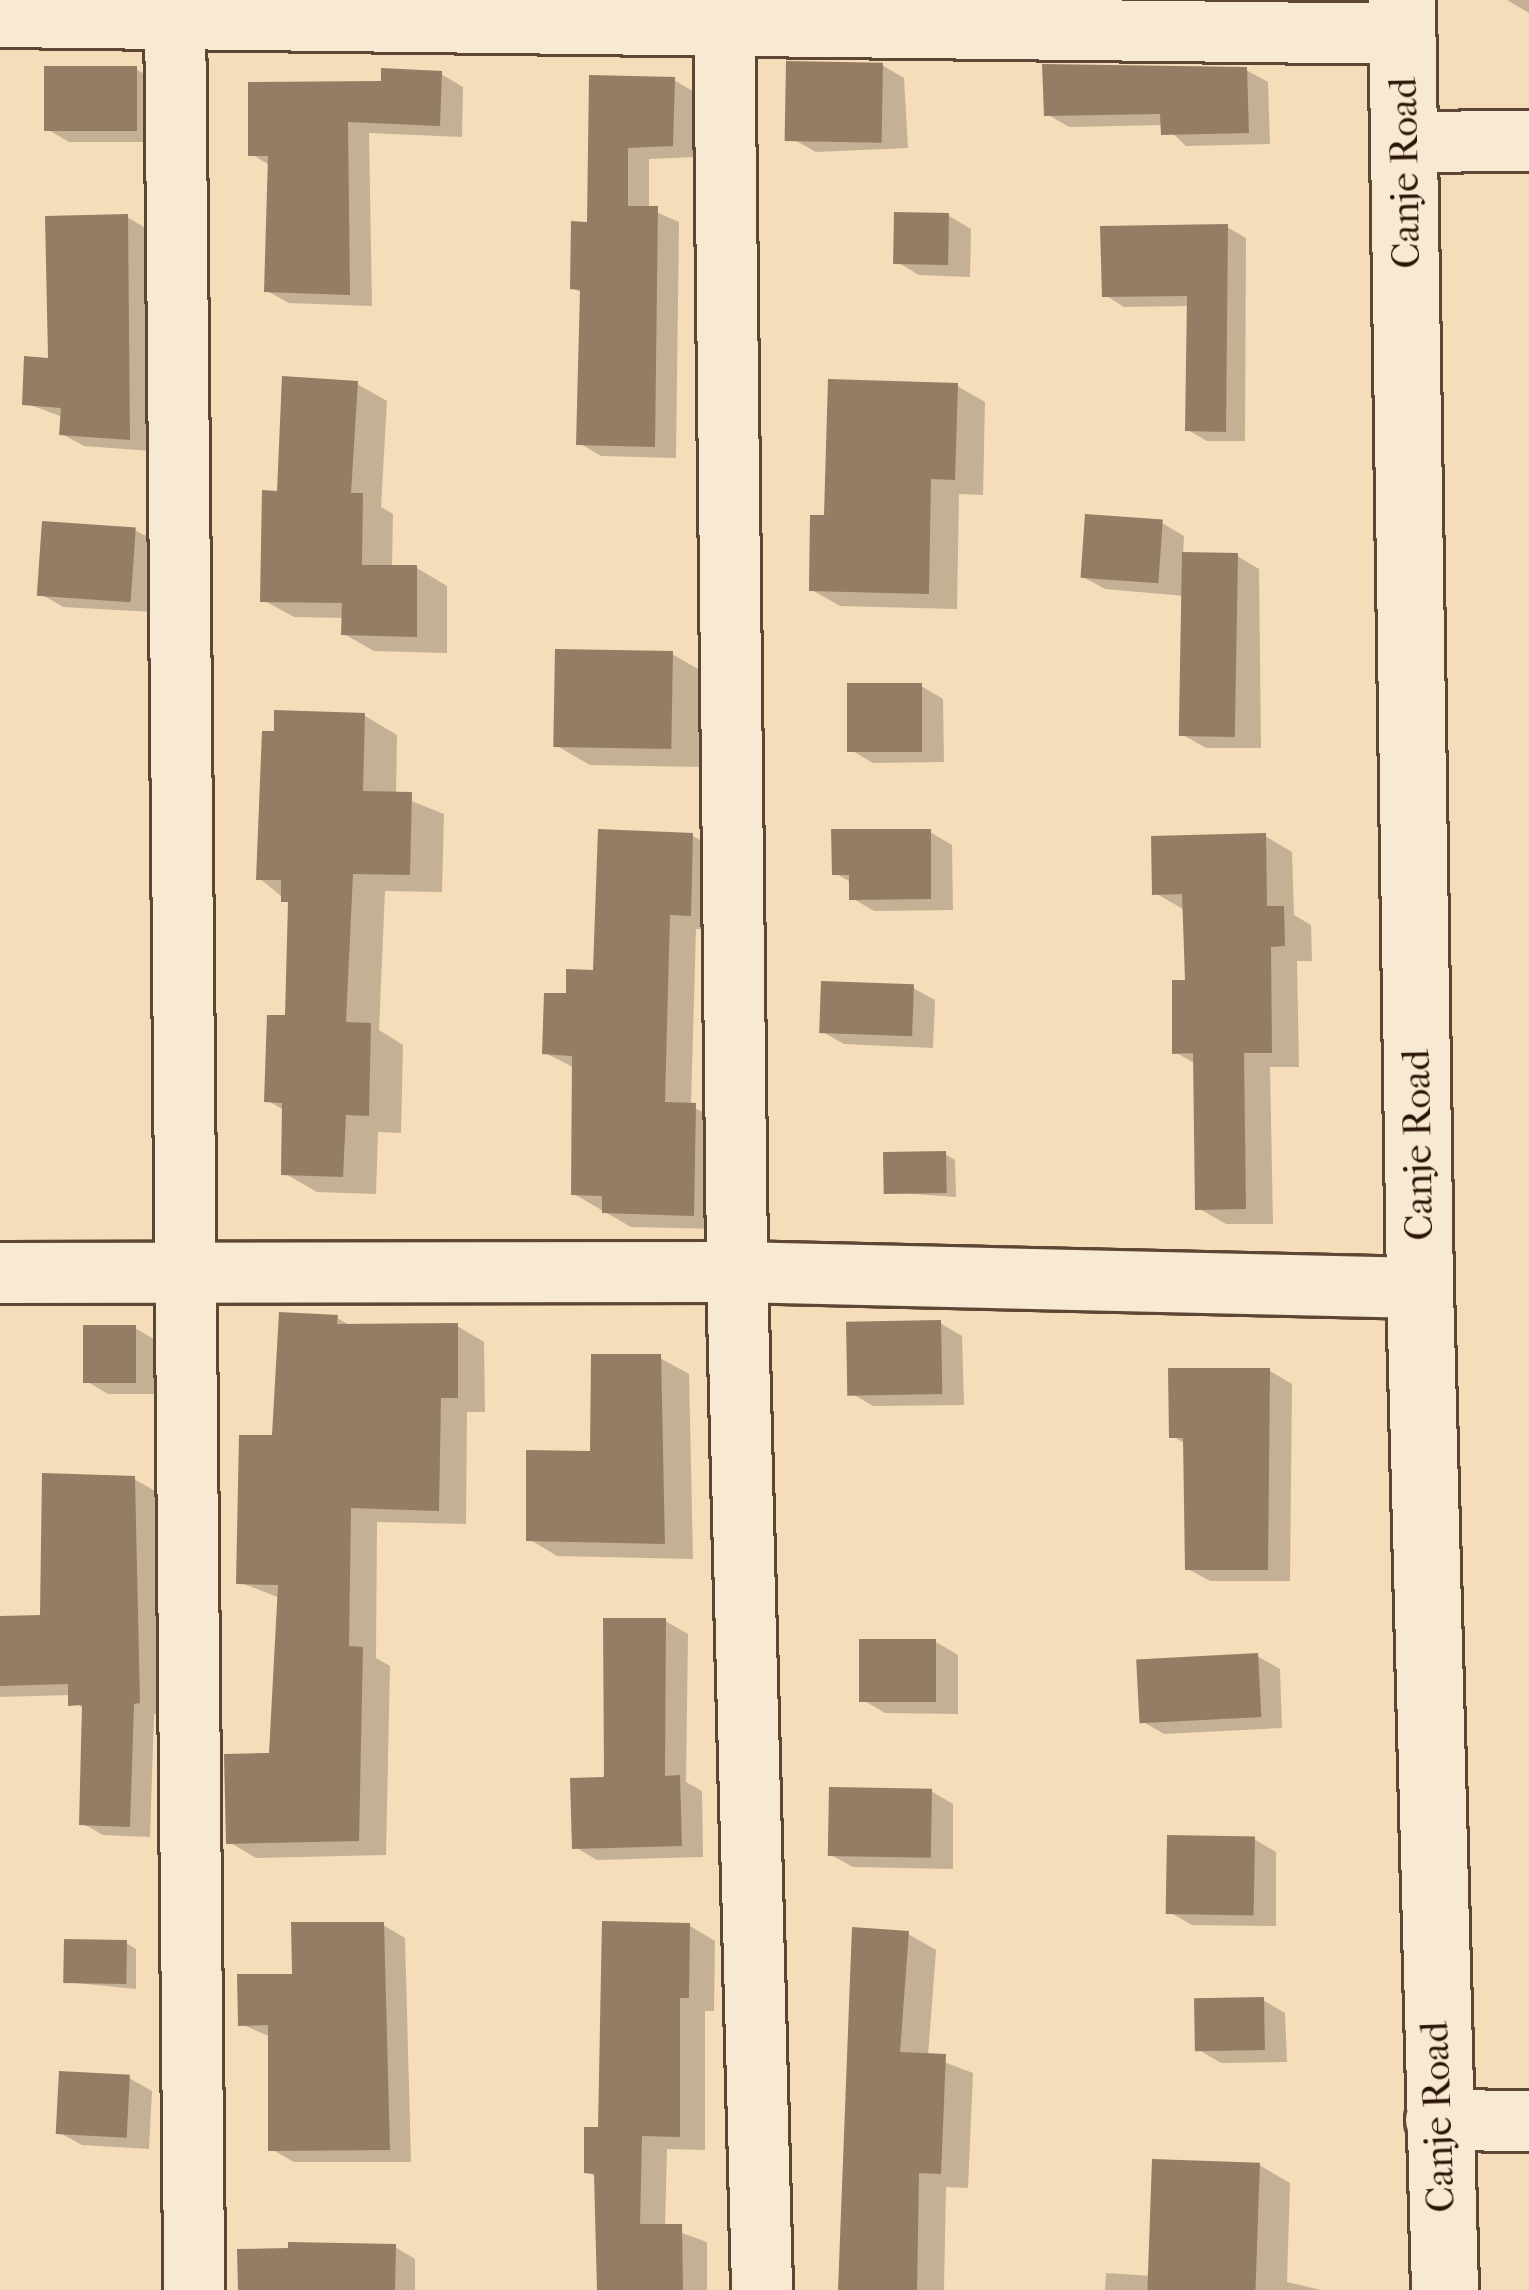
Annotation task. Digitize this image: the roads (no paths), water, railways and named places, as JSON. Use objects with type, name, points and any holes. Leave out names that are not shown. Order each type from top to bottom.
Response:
[{"type":"street","points":[[175,10],[194,2290]]},
{"type":"street","points":[[0,17],[175,10],[1402,17]]},
{"type":"street","points":[[725,12],[736,1272],[762,2290]]},
{"type":"street","name":"Canje Road","points":[[1402,17],[1420,1288],[1436,2120],[1445,2290]]},
{"type":"street","points":[[1405,142],[1529,141]]},
{"type":"street","points":[[0,1273],[736,1272],[1420,1288]]},
{"type":"street","points":[[1436,2120],[1529,2121]]}]
